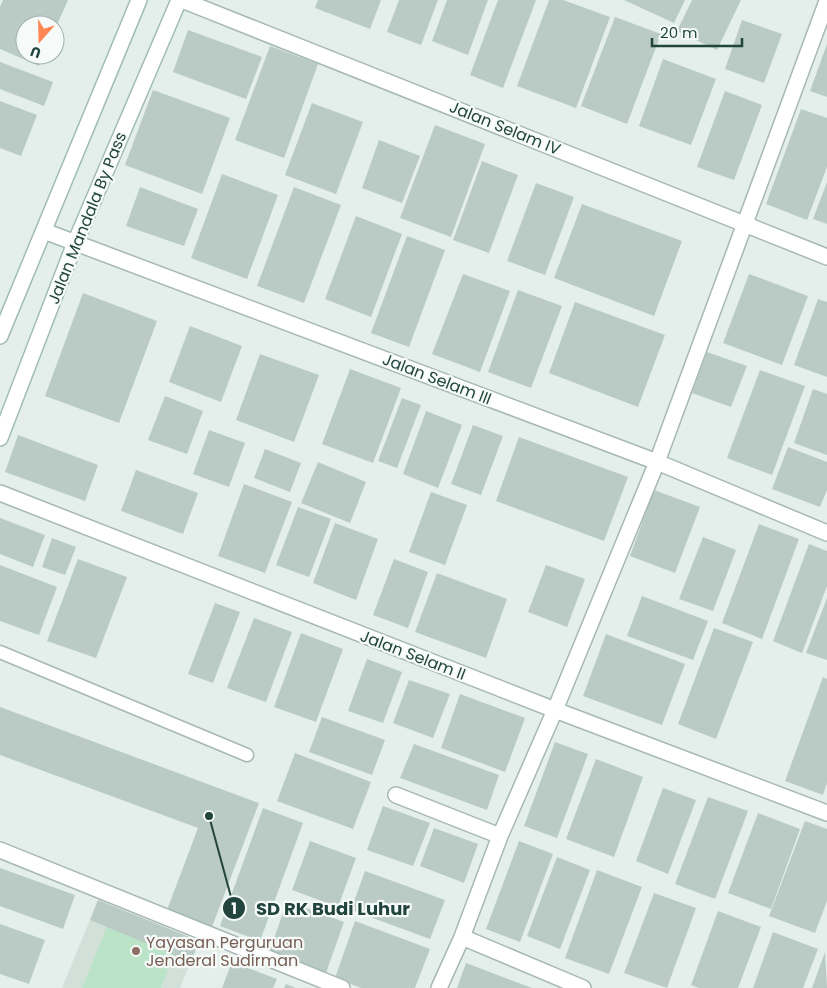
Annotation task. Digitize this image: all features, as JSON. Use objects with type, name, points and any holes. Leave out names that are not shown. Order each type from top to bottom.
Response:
[{"type":"street","points":[[0,336],[139,0]]},
{"type":"street","name":"Jalan Selam IV","points":[[181,0],[746,223],[827,257]]},
{"type":"street","name":"Jalan Mandala By Pass","points":[[0,438],[74,243],[181,0]]},
{"type":"street","points":[[439,988],[462,937],[500,836],[555,710],[657,462],[827,1]]},
{"type":"street","name":"Jalan Selam III","points":[[44,231],[657,462],[827,533]]},
{"type":"street","name":"Jalan Selam II","points":[[0,494],[555,710],[827,812]]},
{"type":"street","points":[[396,795],[500,836]]},
{"type":"street","points":[[0,850],[342,988]]},
{"type":"street","points":[[462,937],[583,988]]},
{"type":"lane","points":[[0,652],[246,755]]},
{"type":"shaded area","name":"Yayasan Perguruan Jenderal Sudirman","points":[[98,900],[199,941],[180,988],[62,988]]},
{"type":"green space","points":[[107,927],[174,954],[161,988],[82,988]]},
{"type":"building","points":[[3,0],[68,0],[61,15],[15,15],[15,56],[0,49],[0,7]]},
{"type":"building","points":[[318,0],[381,0],[370,29],[315,8]]},
{"type":"building","points":[[399,0],[438,0],[421,45],[387,32]]},
{"type":"building","points":[[447,0],[488,0],[468,55],[432,41]]},
{"type":"building","points":[[498,0],[536,0],[503,88],[470,75]]},
{"type":"building","points":[[549,0],[563,0],[610,17],[576,108],[517,86]]},
{"type":"building","points":[[624,0],[685,0],[674,23]]},
{"type":"building","points":[[692,0],[741,0],[717,50],[677,31]]},
{"type":"building","points":[[615,17],[661,34],[627,124],[581,106]]},
{"type":"building","points":[[742,20],[782,34],[764,83],[725,69]]},
{"type":"building","points":[[188,30],[262,57],[246,99],[173,72]]},
{"type":"building","points":[[827,44],[827,97],[810,91]]},
{"type":"building","points":[[270,46],[318,64],[284,158],[235,140]]},
{"type":"building","points":[[663,59],[716,79],[691,145],[639,126]]},
{"type":"building","points":[[0,62],[53,82],[44,106],[0,89]]},
{"type":"building","points":[[153,90],[230,118],[202,194],[125,165]]},
{"type":"building","points":[[725,91],[762,105],[734,180],[697,167]]},
{"type":"building","points":[[0,101],[37,115],[21,156],[0,148]]},
{"type":"building","points":[[312,103],[363,122],[336,194],[285,175]]},
{"type":"building","points":[[801,109],[827,118],[827,167],[807,220],[766,204]]},
{"type":"building","points":[[435,125],[485,144],[451,237],[400,218]]},
{"type":"building","points":[[379,140],[420,156],[402,203],[362,188]]},
{"type":"building","points":[[482,161],[518,175],[489,253],[453,240]]},
{"type":"building","points":[[222,174],[278,195],[247,279],[191,258]]},
{"type":"building","points":[[827,182],[827,224],[813,219]]},
{"type":"building","points":[[536,183],[574,197],[545,275],[507,261]]},
{"type":"building","points":[[140,187],[198,209],[184,246],[126,226]]},
{"type":"building","points":[[294,187],[341,205],[304,303],[257,286]]},
{"type":"building","points":[[582,204],[682,241],[654,316],[554,278]]},
{"type":"building","points":[[356,216],[402,234],[371,317],[325,299]]},
{"type":"building","points":[[407,236],[445,250],[409,347],[371,333]]},
{"type":"building","points":[[463,274],[510,291],[480,372],[432,354]]},
{"type":"building","points":[[749,274],[808,296],[782,365],[723,343]]},
{"type":"building","points":[[518,290],[562,306],[531,388],[488,372]]},
{"type":"building","points":[[83,293],[157,321],[119,423],[45,396]]},
{"type":"building","points":[[818,299],[827,302],[827,377],[794,365]]},
{"type":"building","points":[[575,302],[665,335],[638,407],[549,373]]},
{"type":"building","points":[[190,326],[242,346],[221,402],[169,382]]},
{"type":"building","points":[[707,352],[747,366],[731,407],[692,393]]},
{"type":"building","points":[[260,354],[319,375],[294,442],[236,420]]},
{"type":"building","points":[[350,369],[401,388],[373,463],[322,444]]},
{"type":"building","points":[[760,370],[805,386],[772,475],[727,458]]},
{"type":"building","points":[[813,389],[827,394],[827,455],[794,443]]},
{"type":"building","points":[[165,396],[203,411],[187,454],[148,440]]},
{"type":"building","points":[[402,398],[421,405],[397,468],[378,461]]},
{"type":"building","points":[[426,411],[462,425],[438,488],[403,474]]},
{"type":"building","points":[[473,425],[503,436],[481,495],[451,484]]},
{"type":"building","points":[[209,430],[245,443],[229,487],[193,474]]},
{"type":"building","points":[[18,435],[98,465],[85,501],[5,472]]},
{"type":"building","points":[[519,437],[628,477],[604,541],[496,501]]},
{"type":"building","points":[[788,447],[827,462],[827,490],[820,507],[772,489]]},
{"type":"building","points":[[265,449],[301,463],[290,492],[254,478]]},
{"type":"building","points":[[318,462],[366,482],[350,523],[301,503]]},
{"type":"building","points":[[136,470],[198,493],[183,534],[121,511]]},
{"type":"building","points":[[244,484],[292,502],[265,573],[218,556]]},
{"type":"building","points":[[654,490],[700,507],[675,573],[630,556]]},
{"type":"building","points":[[431,492],[467,505],[445,565],[409,552]]},
{"type":"building","points":[[298,507],[331,519],[309,577],[276,565]]},
{"type":"building","points":[[0,518],[45,535],[33,567],[0,554]]},
{"type":"building","points":[[335,523],[378,539],[356,600],[313,583]]},
{"type":"building","points":[[759,524],[799,539],[762,639],[722,623]]},
{"type":"building","points":[[703,537],[736,550],[713,611],[679,599]]},
{"type":"building","points":[[52,538],[76,547],[65,575],[42,567]]},
{"type":"building","points":[[809,544],[827,551],[827,586],[802,653],[773,641]]},
{"type":"building","points":[[78,559],[127,577],[96,658],[47,641]]},
{"type":"building","points":[[394,559],[428,572],[408,628],[373,615]]},
{"type":"building","points":[[0,565],[57,587],[39,635],[0,621]]},
{"type":"building","points":[[546,565],[585,579],[567,627],[528,612]]},
{"type":"building","points":[[437,573],[507,599],[486,658],[415,632]]},
{"type":"building","points":[[642,596],[708,621],[693,660],[627,636]]},
{"type":"building","points":[[827,598],[827,660],[806,653]]},
{"type":"building","points":[[215,603],[240,612],[213,683],[188,674]]},
{"type":"building","points":[[254,618],[292,632],[266,702],[227,688]]},
{"type":"building","points":[[714,628],[753,642],[716,739],[678,724]]},
{"type":"building","points":[[301,633],[343,649],[316,722],[274,707]]},
{"type":"building","points":[[606,634],[685,664],[662,725],[583,696]]},
{"type":"building","points":[[367,659],[402,672],[383,723],[348,711]]},
{"type":"building","points":[[823,677],[827,679],[827,783],[823,795],[785,781]]},
{"type":"building","points":[[409,680],[450,694],[433,738],[393,723]]},
{"type":"building","points":[[460,694],[525,718],[505,772],[441,748]]},
{"type":"building","points":[[0,707],[259,803],[212,927],[167,910],[198,828],[0,755]]},
{"type":"building","points":[[322,717],[385,740],[372,775],[309,752]]},
{"type":"building","points":[[555,742],[588,754],[557,838],[524,826]]},
{"type":"building","points":[[414,744],[499,775],[487,810],[400,778]]},
{"type":"building","points":[[295,753],[371,782],[353,829],[277,801]]},
{"type":"building","points":[[596,759],[643,777],[614,857],[566,839]]},
{"type":"building","points":[[663,788],[696,800],[668,874],[636,861]]},
{"type":"building","points":[[708,797],[748,811],[715,899],[675,884]]},
{"type":"building","points":[[383,806],[430,823],[413,866],[367,850]]},
{"type":"building","points":[[263,808],[303,823],[260,941],[220,926]]},
{"type":"building","points":[[758,813],[800,829],[771,909],[728,893]]},
{"type":"building","points":[[805,821],[827,829],[827,901],[815,933],[769,916]]},
{"type":"building","points":[[434,828],[478,844],[464,883],[420,866]]},
{"type":"building","points":[[310,841],[356,858],[338,907],[292,890]]},
{"type":"building","points":[[519,841],[553,854],[520,942],[486,929]]},
{"type":"building","points":[[557,857],[590,870],[560,949],[527,936]]},
{"type":"building","points":[[0,868],[75,895],[63,929],[0,906]]},
{"type":"building","points":[[597,870],[642,887],[609,974],[565,958]]},
{"type":"building","points":[[365,871],[445,900],[430,939],[351,910]]},
{"type":"building","points":[[654,893],[696,908],[667,988],[624,973]]},
{"type":"building","points":[[98,900],[199,941],[191,962],[90,920]]},
{"type":"building","points":[[287,901],[344,922],[326,973],[269,953]]},
{"type":"building","points":[[718,911],[761,927],[738,988],[699,988],[691,985]]},
{"type":"building","points":[[355,921],[430,949],[415,988],[361,988],[335,978]]},
{"type":"building","points":[[0,924],[45,940],[29,984],[0,974]]},
{"type":"building","points":[[773,932],[818,949],[803,988],[753,988]]},
{"type":"building","points":[[825,952],[827,988],[812,988]]},
{"type":"building","points":[[232,962],[277,979],[273,988],[222,988]]},
{"type":"building","points":[[466,963],[532,988],[457,988]]},
{"type":"building","points":[[286,984],[296,988],[284,988]]},
{"type":"place","name":"SD RK Budi Luhur","points":[[209,816]]},
{"type":"place","name":"Yayasan Perguruan Jenderal Sudirman","points":[[136,951]]}]
